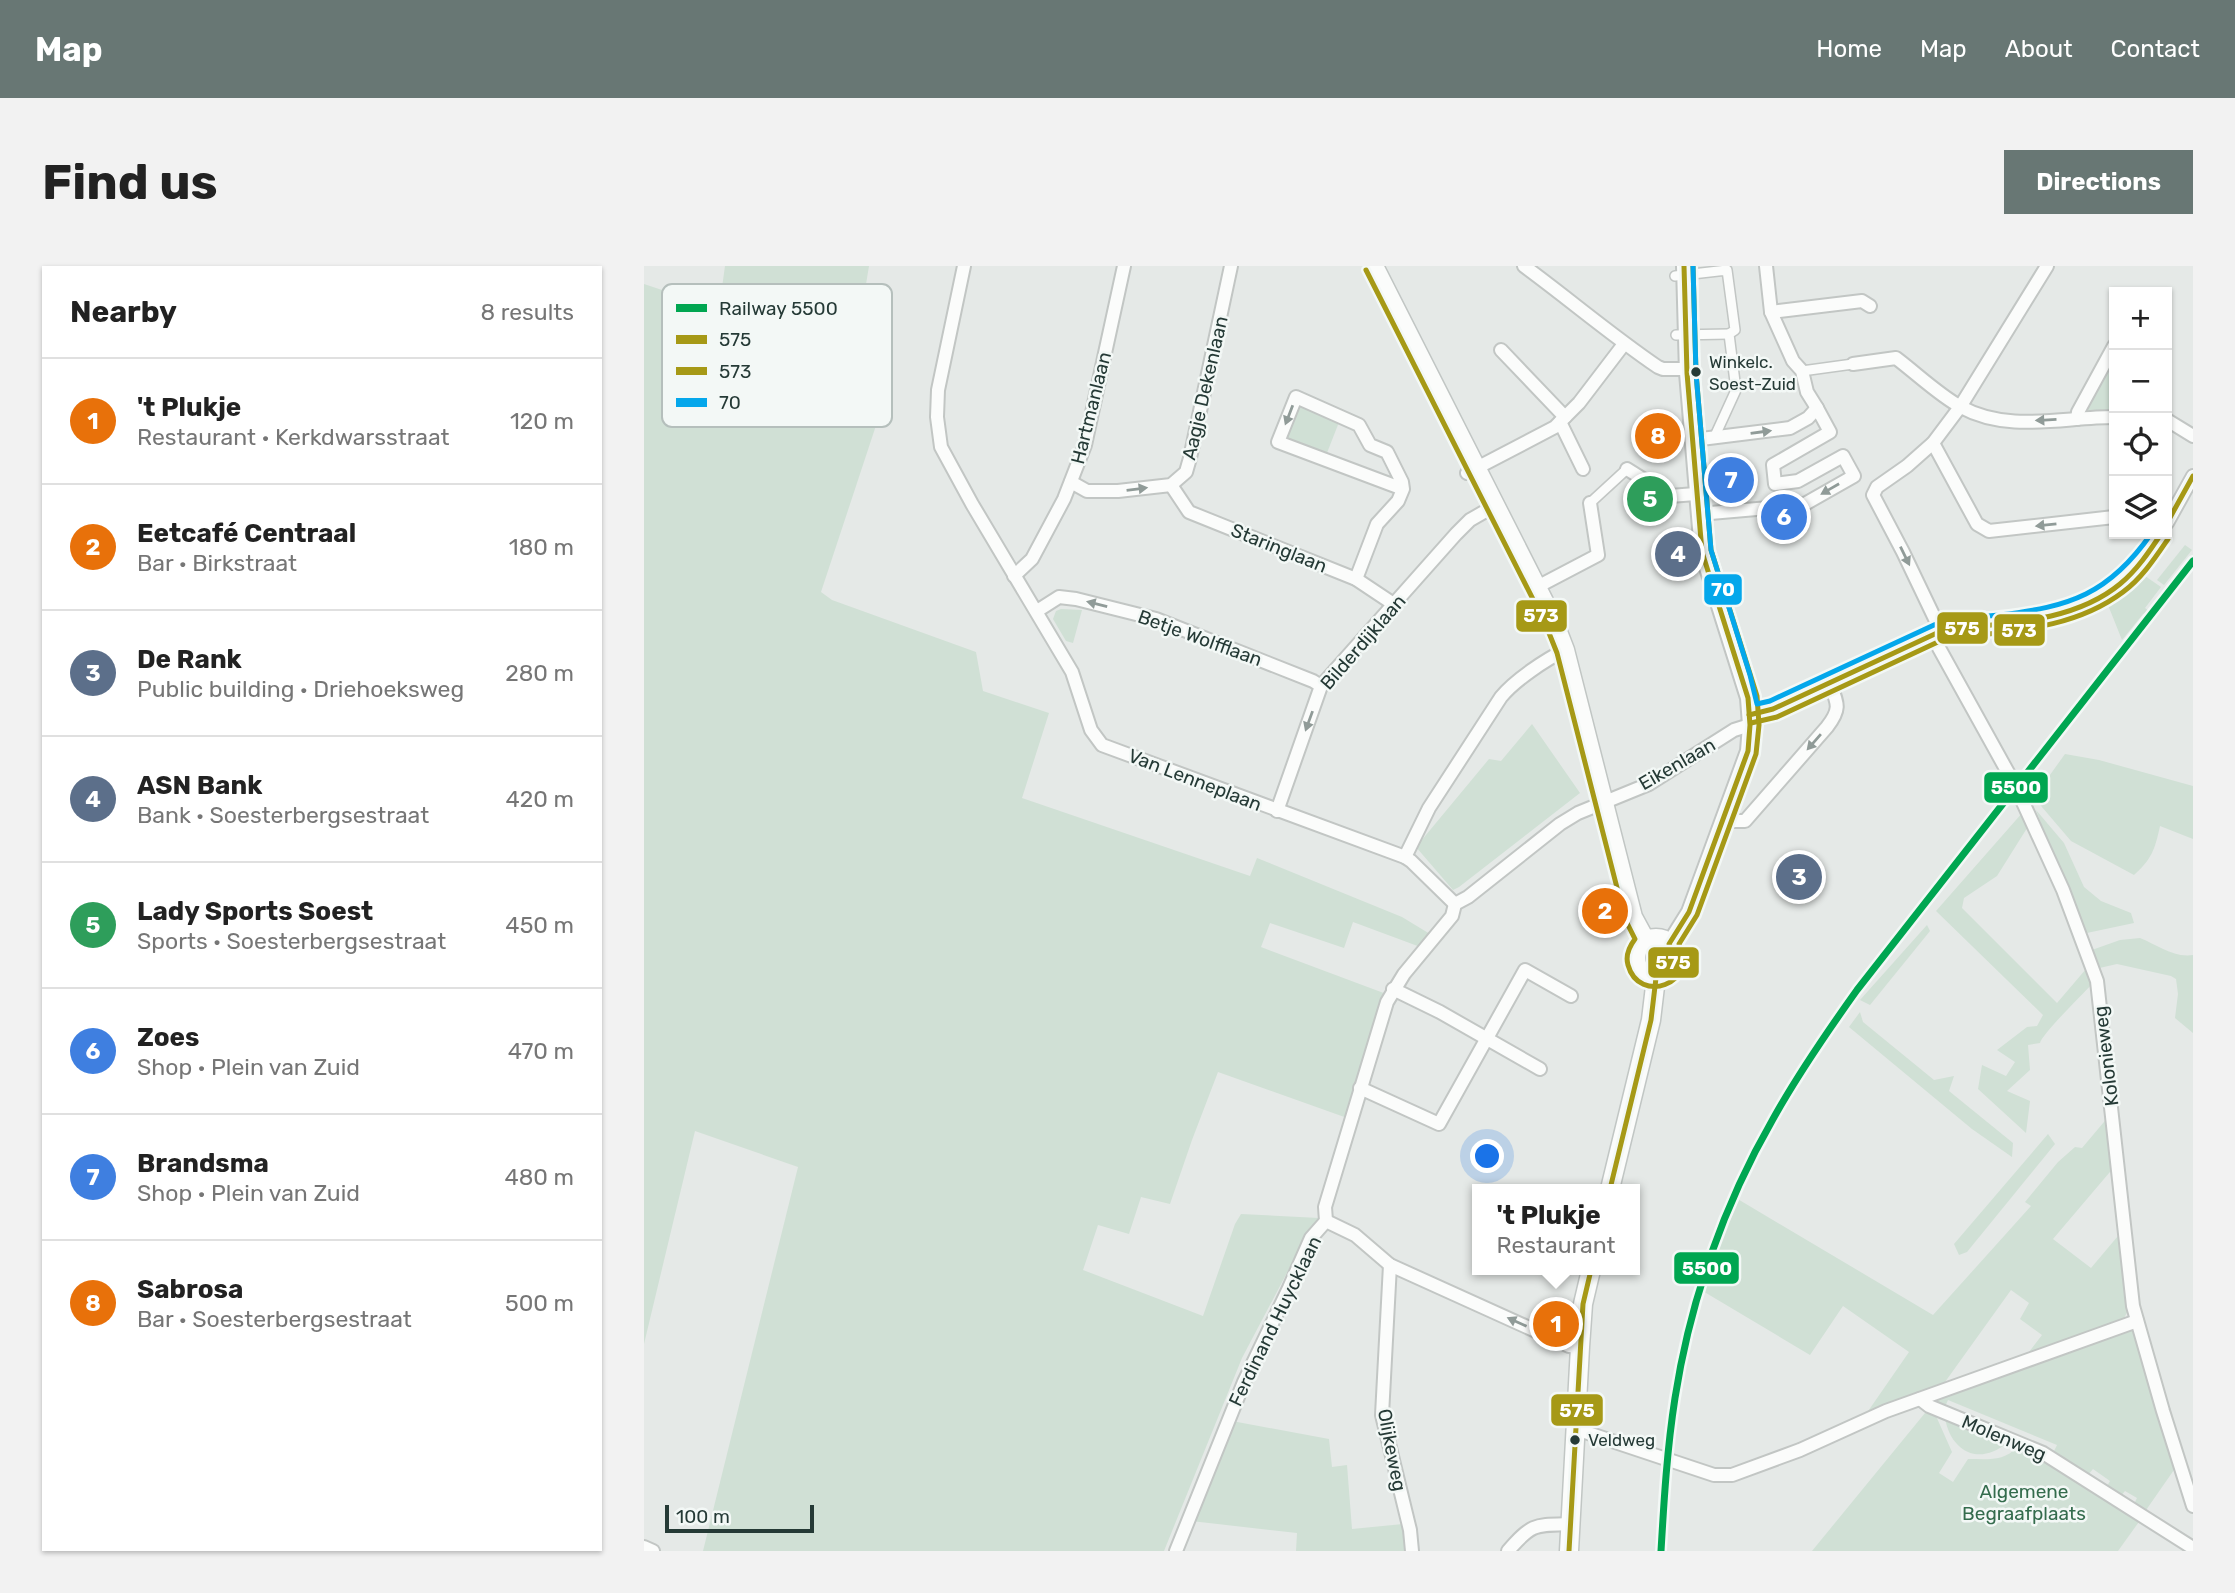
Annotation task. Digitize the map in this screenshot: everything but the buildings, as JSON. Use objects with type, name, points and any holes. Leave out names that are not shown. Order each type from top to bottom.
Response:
[{"type":"main road","points":[[1374,266],[1472,471],[1496,505],[1553,619],[1565,650],[1633,917],[1646,941]]},
{"type":"main road","points":[[1660,939],[1669,944],[1674,950],[1675,963],[1668,974],[1656,978],[1644,975],[1637,965],[1636,953],[1639,948],[1646,941],[1660,939]]},
{"type":"main road","points":[[1611,1184],[1651,1020],[1656,978]]},
{"type":"main road","points":[[1569,1551],[1583,1304],[1590,1275]]},
{"type":"street","points":[[964,266],[938,390],[937,417],[941,447],[1014,576]]},
{"type":"street","name":"Hartmanlaan","points":[[1014,576],[1032,559],[1064,499],[1085,445],[1124,266]]},
{"type":"street","name":"Aagje Dekenlaan","points":[[1071,482],[1087,491],[1118,491],[1171,485],[1186,472],[1231,266]]},
{"type":"street","points":[[1524,266],[1624,344],[1661,368],[1687,369]]},
{"type":"street","points":[[1699,514],[1803,505],[1854,476],[1843,456],[1798,481],[1775,484],[1773,465],[1830,432],[1807,392],[1802,371],[1793,361],[1771,312],[1766,266]]},
{"type":"street","points":[[2047,266],[1960,407],[1933,443],[1977,524],[1989,531],[2109,518]]},
{"type":"street","points":[[1669,944],[1689,912],[1748,751],[1748,698],[1702,552],[1699,514],[1702,493],[1681,335],[1681,273],[1727,270],[1735,330],[1729,334],[1681,335]]},
{"type":"street","points":[[1771,312],[1862,301],[1870,306]]},
{"type":"street","points":[[1714,438],[1736,390],[1729,334]]},
{"type":"street","points":[[1472,471],[1555,427],[1579,403],[1624,344]]},
{"type":"street","points":[[1501,350],[1562,420],[1583,469]]},
{"type":"street","points":[[2077,419],[2078,412],[2112,350]]},
{"type":"street","points":[[1802,371],[1896,358],[1960,407],[1991,419],[2010,423],[2109,417]]},
{"type":"street","points":[[1356,579],[1377,524],[1398,501],[1403,489],[1402,482],[1387,452],[1370,445],[1359,425],[1296,397],[1278,442],[1403,489]]},
{"type":"street","points":[[1693,440],[1790,428],[1808,418],[1817,408]]},
{"type":"street","points":[[2172,423],[2193,436]]},
{"type":"street","name":"Kolonieweg","points":[[1933,443],[1877,487],[1873,495],[1936,621],[1940,648],[2019,793],[2063,890],[2097,981],[2133,1306],[2193,1506]]},
{"type":"street","points":[[1537,587],[1598,555],[1590,503],[1628,469],[1670,496],[1702,493]]},
{"type":"street","points":[[2172,514],[2193,476]]},
{"type":"street","name":"Staringlaan","points":[[1171,485],[1189,512],[1356,579],[1395,605]]},
{"type":"street","name":"Bilderdijklaan","points":[[1277,811],[1321,687],[1470,520],[1496,505]]},
{"type":"street","name":"Eikenlaan","points":[[1604,802],[1649,784],[1750,720],[1937,633],[2065,613],[2093,602],[2109,593],[2138,568],[2155,539]]},
{"type":"street","name":"Van Lenneplaan","points":[[1014,576],[1072,672],[1091,730],[1102,745],[1405,858],[1455,904]]},
{"type":"street","name":"Betje Wolfflaan","points":[[1037,611],[1059,597],[1156,619],[1301,676],[1321,687]]},
{"type":"street","points":[[1405,858],[1429,808],[1501,697],[1508,689],[1565,650]]},
{"type":"street","points":[[1724,818],[1745,821],[1827,727],[1837,714],[1837,701],[1830,684]]},
{"type":"street","name":"Ferdinand Huycklaan","points":[[1176,1551],[1244,1382],[1311,1238],[1326,1221],[1325,1207],[1393,989],[1452,916],[1455,904],[1468,897],[1560,824],[1604,802]]},
{"type":"street","points":[[1360,1088],[1439,1124],[1525,970],[1571,996]]},
{"type":"street","points":[[1393,989],[1440,1012],[1540,1069]]},
{"type":"street","points":[[1326,1221],[1355,1236],[1390,1265],[1569,1346],[1580,1347]]},
{"type":"street","name":"Olijkeweg","points":[[1390,1265],[1382,1415],[1410,1530],[1412,1551]]},
{"type":"street","points":[[1576,1429],[1714,1475],[1732,1475],[1800,1450],[1886,1411],[2137,1321]]},
{"type":"street","name":"Molenweg","points":[[1920,1399],[1929,1406],[2043,1453],[2193,1548]]},
{"type":"street","points":[[1508,1551],[1523,1533],[1539,1525],[1571,1524]]},
{"type":"street","points":[[644,1547],[653,1551]]},
{"type":"green space","points":[[725,266],[869,266],[866,284],[722,284]]},
{"type":"green space","points":[[644,284],[662,290],[662,427],[875,427],[821,592],[832,600],[976,652],[983,691],[1049,713],[1022,798],[1250,876],[1257,858],[1402,917],[1430,934],[1423,948],[1353,922],[1344,948],[1270,923],[1261,947],[1389,995],[1350,1119],[1218,1072],[1170,1204],[1141,1197],[1129,1234],[1098,1225],[1083,1270],[1203,1316],[1235,1224],[1241,1214],[1319,1218],[1310,1229],[1242,1358],[1164,1551],[703,1551],[798,1167],[695,1131],[644,1344]]},
{"type":"green space","points":[[2109,365],[2109,414],[2090,413],[2086,409]]},
{"type":"green space","points":[[1297,401],[1341,417],[1325,458],[1283,441]]},
{"type":"green space","points":[[2185,545],[2192,550],[2164,585],[2157,580]]},
{"type":"green space","points":[[2145,576],[2161,587],[2145,608],[2149,611],[2143,614],[2122,640],[2108,605],[2122,597]]},
{"type":"green space","points":[[1082,610],[1073,643],[1066,641],[1053,619],[1056,611]]},
{"type":"green space","points":[[1532,724],[1580,793],[1453,890],[1416,847],[1489,759],[1501,761]]},
{"type":"green space","points":[[2065,754],[2099,760],[2193,786],[2193,839],[2160,826],[2152,853],[2134,875],[2071,841],[2036,800],[2037,793]]},
{"type":"green space","points":[[2036,810],[2064,843],[2084,887],[2101,901],[2131,913],[2134,923],[2082,934]]},
{"type":"green space","points":[[2023,812],[2029,825],[1997,876],[1964,898],[1962,908],[2057,1003],[2086,969],[2092,984],[2040,1043],[2028,1045],[2030,1070],[2007,1091],[2030,1101],[2026,1133],[1978,1089],[1982,1065],[2006,1076],[2015,1062],[1997,1050],[2027,1027],[2037,1026],[2043,1015],[1936,911]]},
{"type":"green space","points":[[1927,925],[1930,931],[1870,1005],[1860,1000]]},
{"type":"green space","points":[[2140,938],[2172,953],[2193,955],[2193,1033],[2175,1018],[2178,994],[2176,979],[2117,964],[2095,969],[2089,951],[2120,940]]},
{"type":"green space","points":[[1860,1012],[1863,1022],[1934,1080],[1954,1076],[1949,1091],[2013,1143],[2012,1157],[1972,1129],[1849,1027]]},
{"type":"green space","points":[[2109,1116],[2115,1166],[2053,1239],[2091,1268],[2123,1230],[2131,1305],[2123,1320],[2022,1361],[2042,1335],[2020,1319],[2029,1303],[2011,1290],[1940,1389],[1864,1417],[1909,1352],[1843,1306],[1810,1355],[1701,1290],[1736,1198],[1933,1315],[2031,1206],[2025,1202],[2058,1162],[2075,1147],[2082,1148]]},
{"type":"green space","points":[[2048,1134],[2055,1144],[1967,1252],[1959,1255],[1954,1244]]},
{"type":"green space","points":[[2133,1329],[2176,1467],[2144,1513],[2133,1506],[2137,1498],[2125,1491],[2120,1497],[2106,1488],[2110,1481],[2093,1469],[2087,1476],[2052,1455],[2057,1445],[1948,1400],[1944,1409],[1936,1404],[1936,1398],[1940,1395]]},
{"type":"green space","name":"Algemene Begraafplaats","points":[[1925,1413],[1936,1416],[1952,1452],[1939,1473],[1953,1482],[1968,1459],[2001,1457],[2017,1447],[2030,1451],[2141,1519],[2118,1551],[1812,1551]]},
{"type":"green space","points":[[1945,1418],[2007,1443],[1986,1454],[1968,1452],[1953,1439]]},
{"type":"green space","points":[[1232,1421],[1329,1439],[1332,1467],[1347,1465],[1352,1529],[1403,1524],[1407,1551],[1296,1551],[1297,1533],[1191,1521]]},
{"type":"rail line","name":"5500","points":[[1661,1551],[1672,1417],[1690,1325],[1724,1219],[1755,1151],[1803,1069],[1857,990],[2193,561]]},
{"type":"transit line","name":"575","points":[[1611,1184],[1651,1020],[1656,978],[1667,973],[1673,965],[1669,944],[1689,912],[1748,751],[1748,698],[1702,552],[1687,373],[1684,266]]},
{"type":"transit line","name":"573","points":[[1366,270],[1545,623],[1557,653],[1625,919],[1635,939],[1628,951],[1628,965],[1634,977],[1643,984],[1654,986],[1675,979],[1681,970],[1683,958],[1679,944],[1697,915],[1756,754],[1759,725],[1757,696],[1711,550],[1696,373],[1693,266]]},
{"type":"transit line","name":"70","points":[[1693,266],[1696,373],[1711,550],[1757,704],[1770,701],[1934,625],[2024,612],[2067,602],[2086,594],[2120,571],[2147,539]]},
{"type":"transit line","name":"575","points":[[2172,514],[2193,476]]},
{"type":"transit line","name":"575","points":[[1749,715],[1773,709],[1937,633],[2039,618],[2082,606],[2102,597],[2126,579],[2157,539]]},
{"type":"transit line","name":"573","points":[[1751,723],[1777,717],[1940,641],[2041,626],[2084,614],[2130,586],[2168,539]]},
{"type":"transit line","name":"575","points":[[1569,1551],[1583,1304],[1590,1275]]},
{"type":"place","name":"Winkelc. Soest-Zuid","points":[[1696,372]]},
{"type":"place","name":"Sabrosa","points":[[1658,436]]},
{"type":"place","name":"Brandsma","points":[[1731,480]]},
{"type":"place","name":"Lady Sports Soest","points":[[1650,499]]},
{"type":"place","name":"Zoes","points":[[1784,517]]},
{"type":"place","name":"ASN Bank","points":[[1678,554]]},
{"type":"place","name":"De Rank","points":[[1799,877]]},
{"type":"place","name":"Eetcafé Centraal","points":[[1605,911]]},
{"type":"place","name":"'t Plukje","points":[[1556,1324]]},
{"type":"place","name":"Veldweg","points":[[1575,1440]]}]
